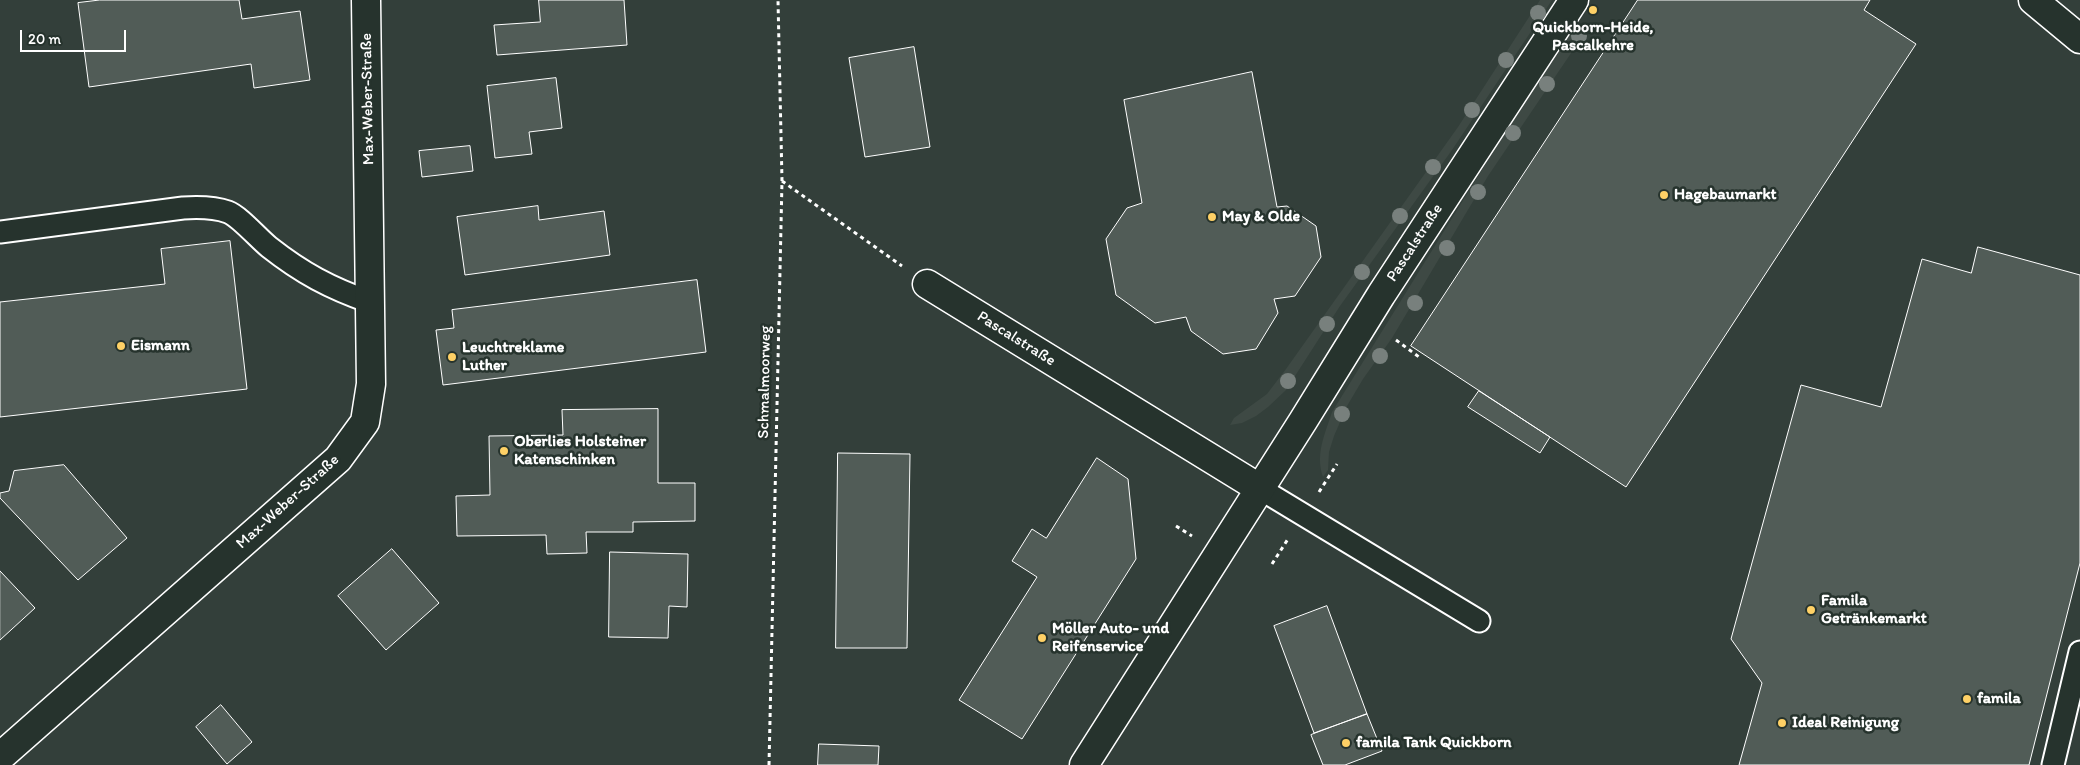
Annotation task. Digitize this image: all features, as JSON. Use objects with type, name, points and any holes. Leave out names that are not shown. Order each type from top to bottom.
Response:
[{"type":"street","name":"Max-Weber-Straße","points":[[0,757],[338,459],[365,422],[371,384],[366,0]]},
{"type":"street","name":"Pascalstraße","points":[[1084,765],[1380,295],[1574,0]]},
{"type":"street","points":[[2033,0],[2080,39]]},
{"type":"street","name":"Pascalstraße","points":[[927,284],[1259,488]]},
{"type":"lane","points":[[0,232],[183,208],[205,207],[230,212],[268,246],[297,268],[334,290],[370,302]]},
{"type":"lane","name":"Pascalstraße","points":[[1259,488],[1478,621]]},
{"type":"lane","points":[[2052,765],[2080,652]]},
{"type":"path","name":"Schmalmoorweg","points":[[770,765],[782,180],[778,0]]},
{"type":"path","points":[[782,180],[927,284]]},
{"type":"path","points":[[1396,340],[1419,357]]},
{"type":"shaded area","points":[[0,0],[2080,0],[2080,765],[0,765]]},
{"type":"shaded area","points":[[1540,0],[1552,0],[1452,150],[1340,306],[1286,390],[1256,416],[1242,423],[1230,425],[1234,418],[1267,394],[1286,369],[1458,127]]},
{"type":"shaded area","points":[[1575,24],[1586,31],[1488,176],[1392,338],[1363,379],[1347,406],[1334,436],[1329,452],[1328,470],[1323,477],[1320,452],[1332,412],[1493,152]]},
{"type":"building","points":[[100,0],[239,0],[242,19],[300,11],[310,80],[254,88],[251,64],[89,87],[78,3]]},
{"type":"building","points":[[539,0],[624,0],[627,45],[497,55],[494,25],[540,22]]},
{"type":"building","name":"Hagebaumarkt","points":[[1638,0],[1870,0],[1864,10],[1916,44],[1626,487],[1411,346]]},
{"type":"building","points":[[914,47],[930,147],[865,157],[849,58]]},
{"type":"building","name":"May & Olde","points":[[1252,72],[1277,207],[1287,206],[1316,226],[1321,257],[1295,296],[1274,299],[1278,313],[1256,349],[1223,354],[1191,331],[1186,317],[1155,323],[1116,295],[1106,239],[1127,208],[1142,203],[1124,100]]},
{"type":"building","points":[[556,78],[562,128],[529,132],[532,154],[495,158],[487,86]]},
{"type":"building","points":[[470,146],[473,171],[422,177],[419,151]]},
{"type":"building","points":[[538,206],[539,220],[604,211],[610,255],[465,275],[457,217]]},
{"type":"building","name":"Eismann","points":[[230,241],[247,389],[0,417],[0,302],[165,284],[161,249]]},
{"type":"building","points":[[1978,247],[2080,275],[2080,563],[2029,765],[1739,765],[1762,683],[1731,639],[1801,385],[1881,407],[1922,259],[1971,273]]},
{"type":"building","points":[[697,280],[706,352],[443,385],[436,330],[454,328],[452,310]]},
{"type":"building","points":[[1479,391],[1550,437],[1540,453],[1468,407]]},
{"type":"building","points":[[658,409],[658,483],[695,483],[695,521],[633,522],[633,532],[586,532],[587,553],[547,554],[546,535],[457,536],[456,496],[490,495],[489,436],[563,435],[562,410]]},
{"type":"building","points":[[838,453],[910,454],[907,648],[836,648]]},
{"type":"building","name":"Möller Auto- und Reifenservice","points":[[1097,458],[1128,479],[1136,559],[1022,739],[959,700],[1037,577],[1012,561],[1032,529],[1046,538]]},
{"type":"building","points":[[64,465],[127,538],[78,580],[0,498],[0,493],[9,491],[14,471]]},
{"type":"building","points":[[392,549],[439,603],[386,650],[338,596]]},
{"type":"building","points":[[610,552],[688,554],[687,607],[669,606],[668,638],[609,637]]},
{"type":"building","points":[[0,571],[35,608],[0,640]]},
{"type":"building","points":[[1327,606],[1367,714],[1314,733],[1274,626]]},
{"type":"building","points":[[221,705],[252,742],[227,764],[196,727]]},
{"type":"building","name":"famila Tank Quickborn","points":[[1367,714],[1382,751],[1345,765],[1323,765],[1311,735]]},
{"type":"building","points":[[819,744],[879,746],[878,765],[818,765]]},
{"type":"place","name":"Quickborn-Heide, Pascalkehre","points":[[1593,10]]},
{"type":"place","name":"Hagebaumarkt","points":[[1664,195]]},
{"type":"place","name":"May & Olde","points":[[1212,217]]},
{"type":"place","name":"Eismann","points":[[121,346]]},
{"type":"place","name":"Leuchtreklame Luther","points":[[452,357]]},
{"type":"place","name":"Oberlies Holsteiner Katenschinken","points":[[504,451]]},
{"type":"place","name":"Famila Getränkemarkt","points":[[1811,610]]},
{"type":"place","name":"Möller Auto- und Reifenservice","points":[[1042,638]]},
{"type":"place","name":"famila","points":[[1967,699]]},
{"type":"place","name":"Ideal Reinigung","points":[[1782,723]]},
{"type":"place","name":"famila Tank Quickborn","points":[[1346,743]]}]
